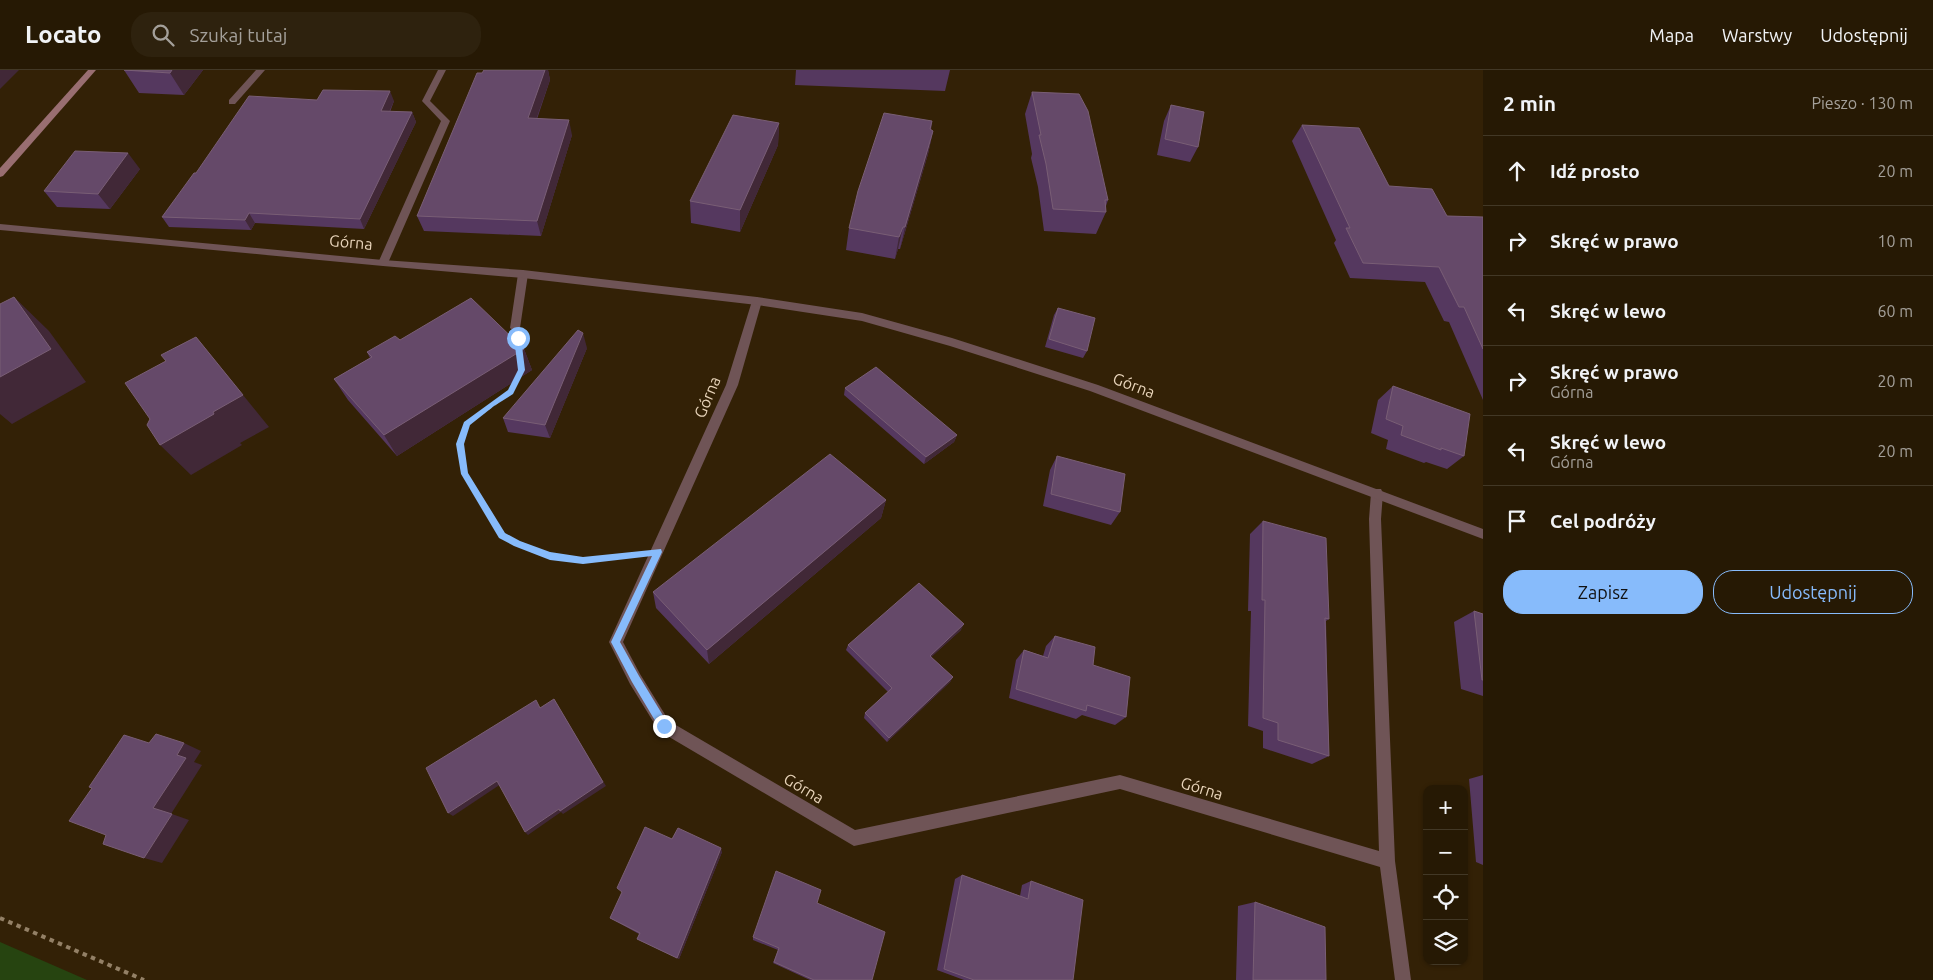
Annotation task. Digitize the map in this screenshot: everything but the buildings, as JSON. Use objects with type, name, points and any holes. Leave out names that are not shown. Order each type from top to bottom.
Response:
[{"type":"main road","points":[[0,174],[92,70]]},
{"type":"street","points":[[232,102],[261,70]]},
{"type":"street","points":[[383,263],[446,121],[426,101],[442,70]]},
{"type":"street","name":"Górna","points":[[0,228],[523,274],[757,301],[862,317],[952,342],[1094,388],[1483,534]]},
{"type":"street","points":[[515,328],[523,274]]},
{"type":"street","name":"Górna","points":[[757,301],[732,385],[616,642],[635,679],[664,726],[854,838],[1120,782],[1388,861]]},
{"type":"street","points":[[1377,493],[1375,519],[1388,861],[1403,980]]},
{"type":"path","points":[[518,377],[511,392],[491,404],[467,424],[460,444],[464,474],[502,536],[517,544],[550,556],[583,560],[658,552]]},
{"type":"path","points":[[0,918],[144,980]]},
{"type":"green space","points":[[0,942],[87,980],[0,980]]},
{"type":"route","points":[[518,338],[521,370],[511,392],[491,404],[467,424],[460,444],[464,474],[502,536],[517,544],[550,556],[583,560],[658,552],[616,642],[635,679],[664,726]]}]
